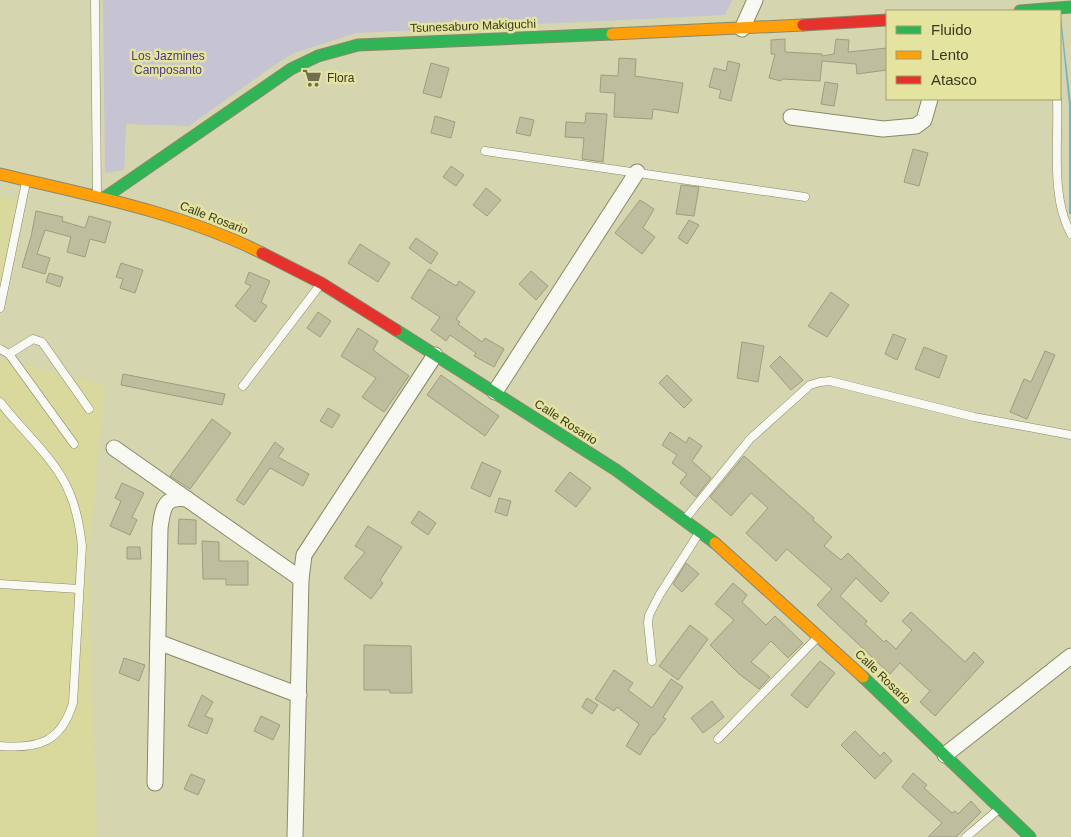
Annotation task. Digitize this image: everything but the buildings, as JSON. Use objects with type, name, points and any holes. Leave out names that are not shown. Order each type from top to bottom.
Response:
[{"type":"main road","points":[[1029,10],[1071,7]]},
{"type":"main road","name":"Tsunesaburo Makiguchi","points":[[100,197],[291,69],[318,56],[358,44],[742,29],[886,20]]},
{"type":"main road","name":"Calle Rosario","points":[[0,174],[100,197],[178,218],[218,232],[265,253],[321,283],[495,392],[616,470],[720,546],[819,636],[1030,837]]},
{"type":"street","points":[[742,29],[754,0]]},
{"type":"street","points":[[791,117],[882,129],[916,126],[924,120],[930,100]]},
{"type":"street","points":[[495,392],[637,172]]},
{"type":"street","points":[[295,837],[301,579],[304,555],[436,355]]},
{"type":"street","points":[[114,448],[301,579]]},
{"type":"street","points":[[155,783],[160,528],[165,506],[170,499],[186,499]]},
{"type":"street","points":[[158,642],[298,695]]},
{"type":"street","points":[[945,755],[1068,662]]},
{"type":"lane","points":[[95,2],[100,197]]},
{"type":"lane","points":[[1056,100],[1058,190],[1066,225],[1071,234]]},
{"type":"lane","points":[[485,151],[805,198]]},
{"type":"lane","points":[[0,308],[26,180]]},
{"type":"lane","points":[[243,386],[321,283]]},
{"type":"lane","points":[[9,354],[33,339],[42,342],[89,409]]},
{"type":"lane","points":[[0,349],[9,354],[74,444]]},
{"type":"lane","points":[[684,519],[750,439],[810,385],[820,382],[830,381],[974,416],[1071,435]]},
{"type":"lane","points":[[0,402],[52,464],[70,492],[79,523],[82,546],[73,703],[69,717],[60,731],[48,740],[31,745],[0,746]]},
{"type":"lane","points":[[0,415],[12,417]]},
{"type":"lane","points":[[652,661],[648,623],[650,614],[660,594],[700,531]]},
{"type":"lane","points":[[0,584],[79,589]]},
{"type":"lane","points":[[718,739],[819,636]]},
{"type":"lane","points":[[966,837],[1000,808]]},
{"type":"shaded area","points":[[0,196],[27,202],[0,310]]},
{"type":"shaded area","points":[[0,359],[105,385],[88,563],[97,837],[0,837]]},
{"type":"green space","name":"Los Jazmines Camposanto","points":[[103,0],[732,0],[725,15],[356,33],[294,53],[189,126],[126,124],[124,170],[105,173]]},
{"type":"water","points":[[1061,17],[1071,104],[1071,214],[1069,214],[1069,105]]},
{"type":"traffic: fast","points":[[1033,10],[1071,7]]},
{"type":"traffic: fast","points":[[104,198],[291,69],[318,56],[358,45],[612,34]]},
{"type":"traffic: fast","points":[[396,330],[616,470],[715,543]]},
{"type":"traffic: fast","points":[[863,677],[1030,837]]},
{"type":"traffic: slow","points":[[612,34],[803,25]]},
{"type":"traffic: slow","points":[[0,174],[133,206],[199,226],[262,253]]},
{"type":"traffic: slow","points":[[715,543],[863,677]]},
{"type":"traffic: jam","points":[[803,25],[886,20]]},
{"type":"traffic: jam","points":[[262,253],[321,283],[396,330]]},
{"type":"place","name":"Flora","points":[[312,78]]}]
